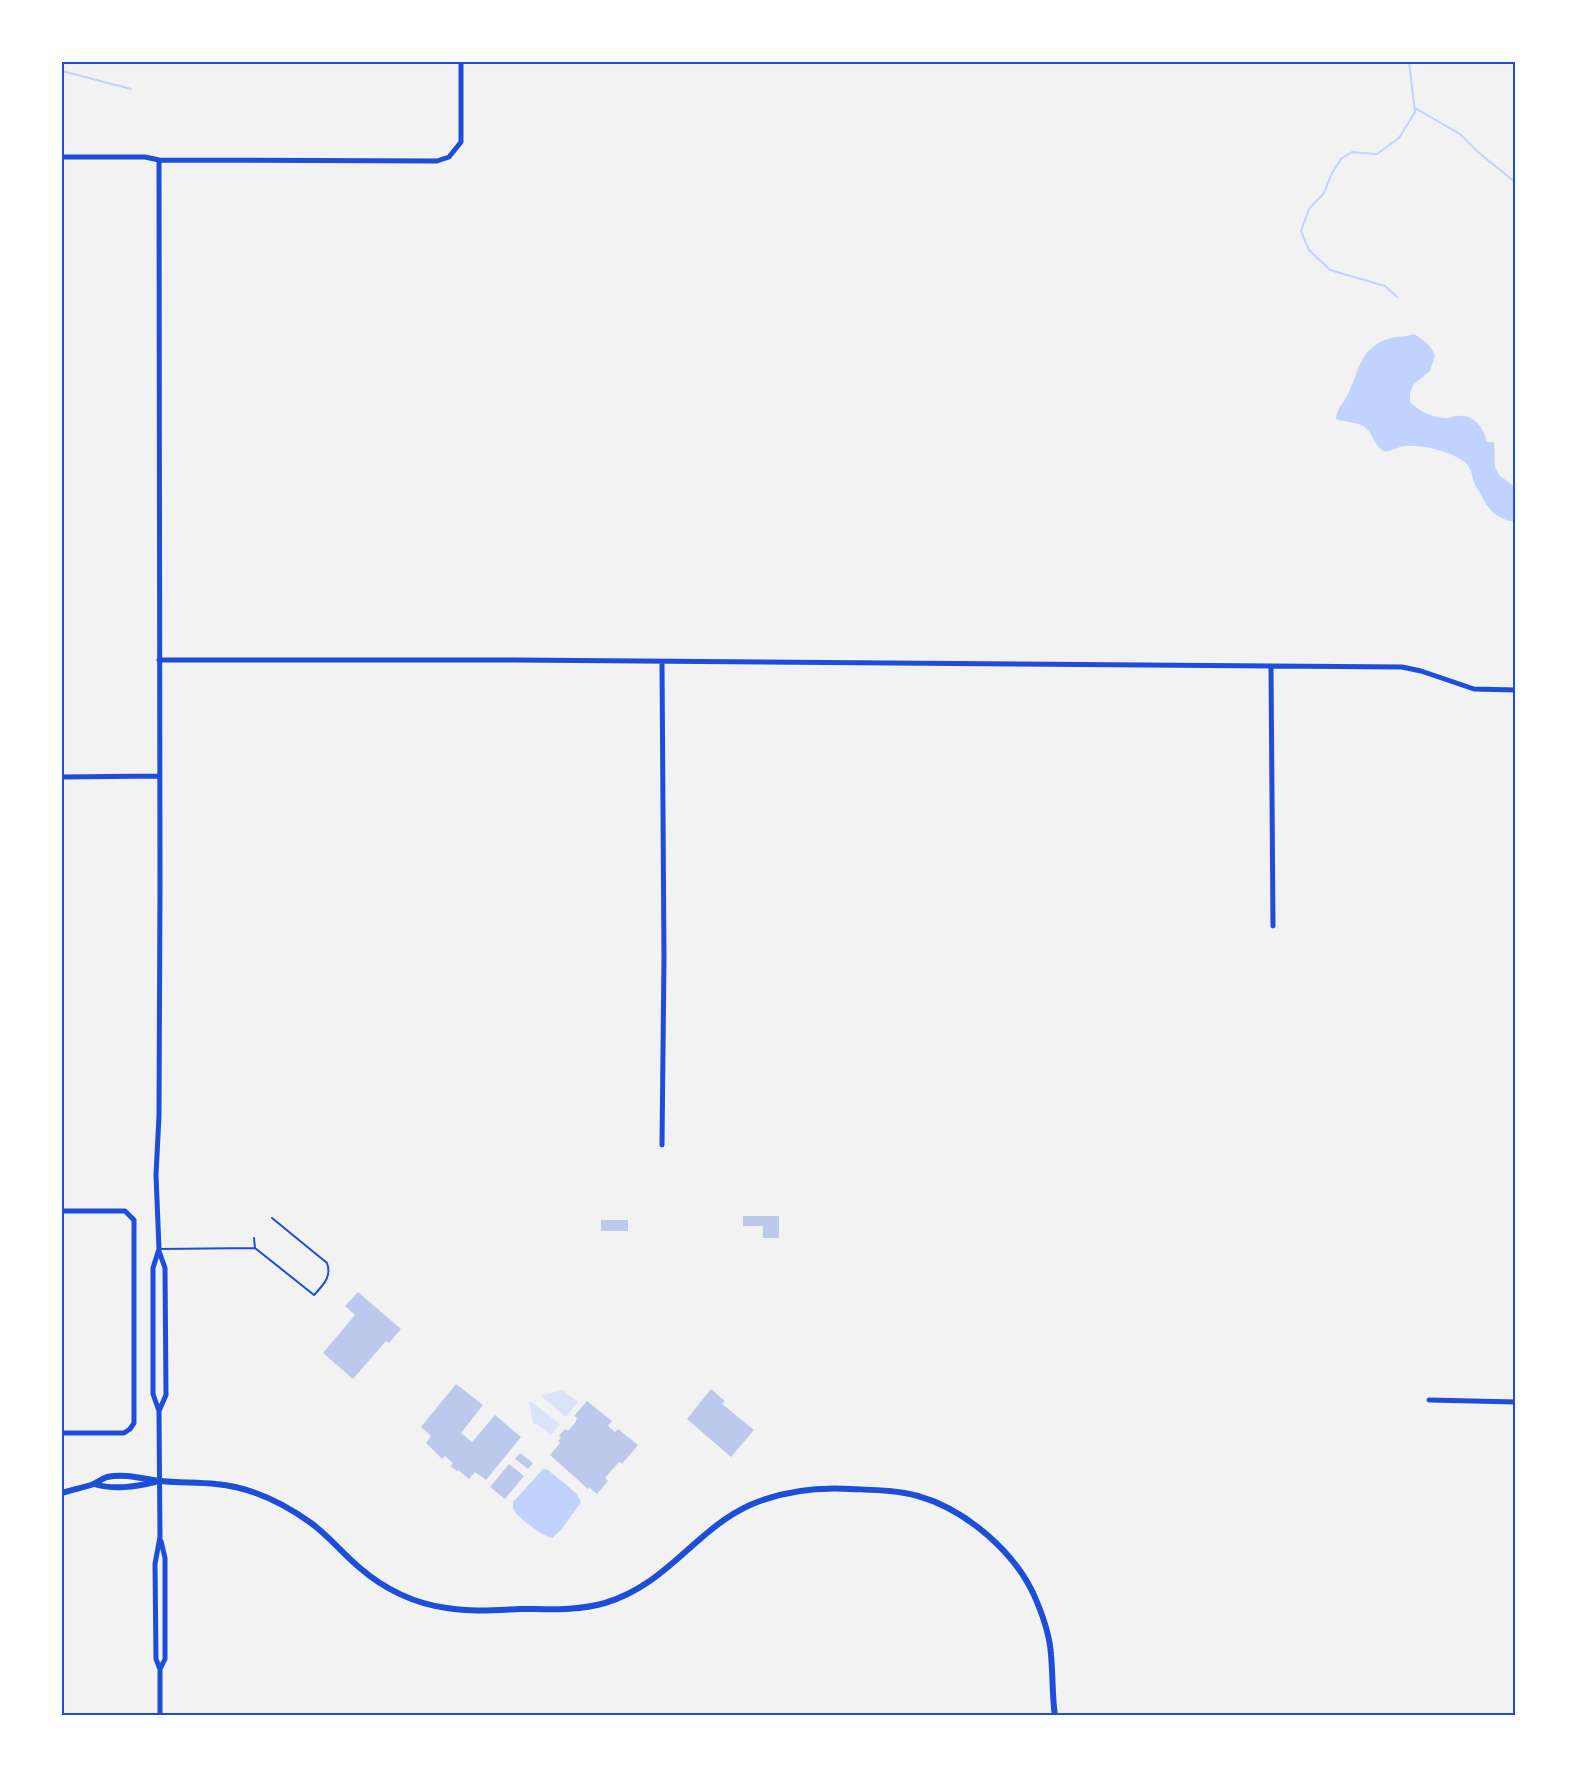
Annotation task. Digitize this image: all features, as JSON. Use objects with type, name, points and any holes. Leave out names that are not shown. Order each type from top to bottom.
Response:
[{"type":"street","points":[[62,157],[159,160],[437,161],[449,157],[461,142],[461,62]]},
{"type":"street","points":[[159,160],[160,997],[156,1175],[159,1249],[165,1268],[166,1395],[159,1412]]},
{"type":"street","points":[[159,660],[1402,667],[1474,689],[1515,690]]},
{"type":"street","points":[[662,662],[664,958],[662,1145]]},
{"type":"street","points":[[1272,666],[1273,926]]},
{"type":"street","points":[[62,777],[159,776]]},
{"type":"street","points":[[62,1211],[125,1212],[134,1220],[134,1423],[124,1433],[62,1433]]},
{"type":"street","points":[[159,1249],[153,1268],[153,1394],[159,1412],[160,1537],[165,1558],[165,1659],[160,1669]]},
{"type":"street","points":[[1429,1400],[1515,1402]]},
{"type":"street","points":[[62,1493],[94,1484],[105,1477],[134,1476],[158,1481],[218,1484],[262,1496],[312,1523],[360,1568],[394,1592],[433,1606],[469,1610],[574,1609],[604,1603],[637,1589],[661,1575],[729,1516],[751,1505],[795,1491],[830,1488],[893,1491],[919,1497],[943,1507],[982,1531],[1008,1556],[1023,1576],[1036,1599],[1046,1628],[1051,1651],[1055,1716]]},
{"type":"street","points":[[94,1484],[107,1488],[134,1487],[158,1481]]},
{"type":"street","points":[[160,1537],[155,1564],[156,1659],[160,1669],[160,1716]]},
{"type":"lane","points":[[159,1249],[255,1248],[314,1295],[327,1280],[329,1274],[327,1263],[272,1218]]},
{"type":"lane","points":[[254,1238],[255,1248]]},
{"type":"shaded area","points":[[562,1390],[578,1402],[566,1417],[541,1396]]},
{"type":"shaded area","points":[[529,1400],[560,1424],[551,1435],[537,1424],[533,1425]]},
{"type":"water","points":[[1414,334],[1427,343],[1435,356],[1430,371],[1413,385],[1410,402],[1421,411],[1434,416],[1469,417],[1481,427],[1487,442],[1494,442],[1495,467],[1499,475],[1515,487],[1515,522],[1503,519],[1491,510],[1474,483],[1471,471],[1462,460],[1441,451],[1419,446],[1404,446],[1384,451],[1363,426],[1336,419],[1339,408],[1348,394],[1366,353],[1380,342]]},
{"type":"water","points":[[543,1469],[548,1470],[576,1493],[581,1502],[561,1530],[552,1538],[527,1523],[515,1512],[513,1506],[513,1502]]},
{"type":"building","points":[[743,1216],[779,1216],[779,1238],[763,1238],[763,1226],[743,1226]]},
{"type":"building","points":[[601,1220],[628,1220],[628,1231],[601,1231]]},
{"type":"building","points":[[358,1292],[401,1329],[389,1343],[386,1341],[353,1379],[323,1353],[355,1315],[345,1306]]},
{"type":"building","points":[[456,1384],[483,1405],[461,1433],[472,1442],[495,1415],[521,1437],[486,1480],[475,1472],[469,1479],[450,1466],[453,1463],[445,1456],[442,1459],[426,1443],[431,1436],[421,1427]]},
{"type":"building","points":[[711,1389],[725,1401],[722,1404],[754,1430],[731,1457],[687,1419]]},
{"type":"building","points":[[587,1401],[612,1421],[608,1426],[615,1432],[618,1429],[638,1445],[622,1464],[619,1462],[605,1478],[608,1481],[597,1494],[589,1487],[588,1489],[550,1455],[560,1443],[559,1436],[575,1423],[577,1418],[574,1416]]},
{"type":"building","points":[[520,1453],[533,1463],[528,1469],[515,1459]]},
{"type":"building","points":[[509,1464],[524,1476],[505,1499],[490,1487]]},
{"type":"waterway","points":[[1397,297],[1385,286],[1330,270],[1309,250],[1301,231],[1309,209],[1324,193],[1341,159],[1352,152],[1377,154],[1399,138],[1415,112],[1409,62]]},
{"type":"waterway","points":[[62,71],[131,89]]},
{"type":"waterway","points":[[1415,108],[1460,134],[1516,183]]}]
